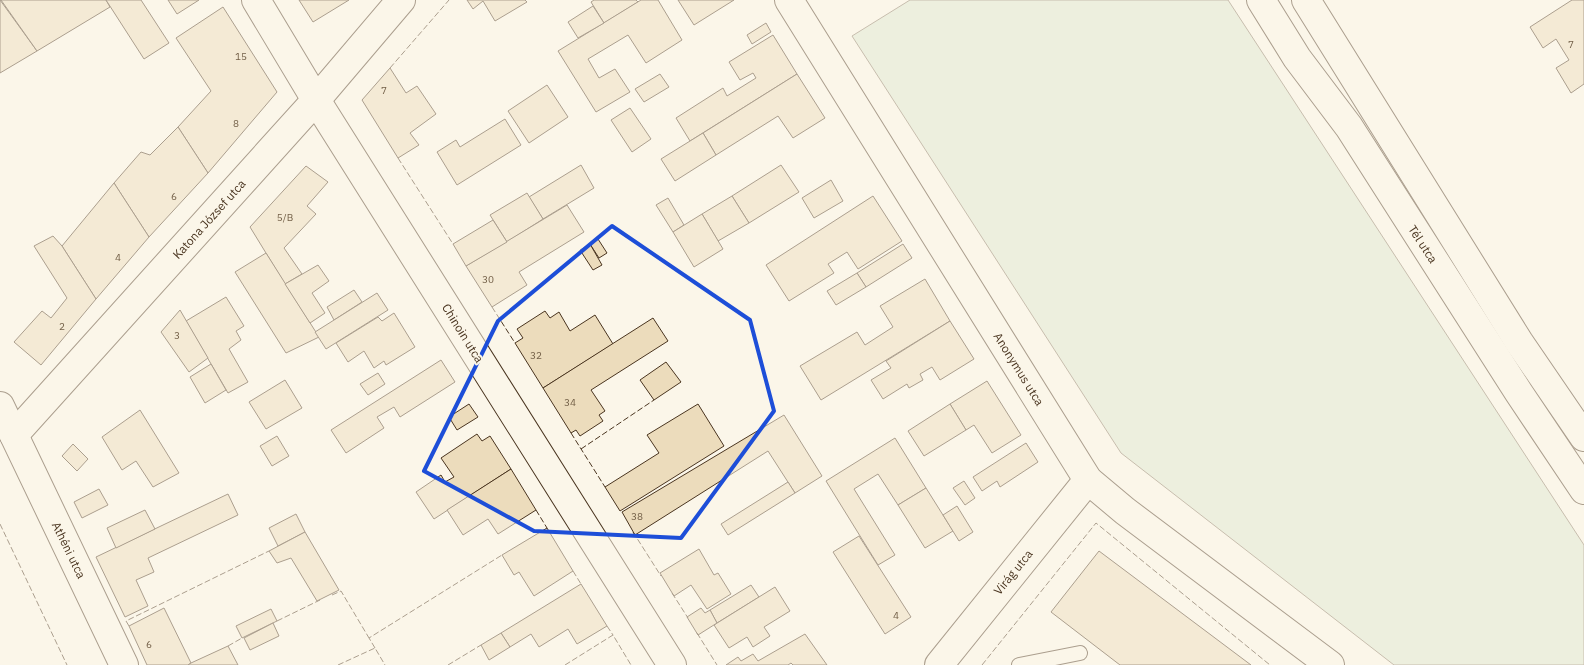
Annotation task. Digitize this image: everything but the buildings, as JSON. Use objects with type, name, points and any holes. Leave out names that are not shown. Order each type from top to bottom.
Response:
[{"type":"street","name":"Chinoin utca","points":[[256,0],[316,100],[672,665]]},
{"type":"street","name":"Katona József utca","points":[[14,435],[316,100],[401,0]]},
{"type":"street","name":"Anonymus utca","points":[[789,0],[1088,480],[1125,511],[1330,665]]},
{"type":"street","name":"Tél utca","points":[[1261,0],[1297,58],[1349,128],[1519,393],[1584,490]]},
{"type":"street","points":[[1306,0],[1519,342],[1584,437]]},
{"type":"street","name":"Athéni utca","points":[[0,406],[124,665]]},
{"type":"street","name":"Virág utca","points":[[939,665],[1088,480]]},
{"type":"lane","points":[[1019,665],[1080,653]]},
{"type":"highlighted area","points":[[612,226],[750,320],[774,411],[681,538],[534,531],[424,471],[498,321]]},
{"type":"green space","points":[[910,0],[1228,0],[1584,545],[1584,665],[1394,665],[1121,453],[852,36]]},
{"type":"fence","points":[[390,68],[449,0]]},
{"type":"fence","points":[[398,158],[453,244]]},
{"type":"fence","points":[[492,307],[515,343]]},
{"type":"fence","points":[[581,449],[654,400]]},
{"type":"fence","points":[[571,433],[605,487]]},
{"type":"fence","points":[[536,510],[547,528]]},
{"type":"fence","points":[[982,665],[1096,523],[1270,665]]},
{"type":"fence","points":[[0,524],[67,665]]},
{"type":"fence","points":[[633,532],[661,576]]},
{"type":"fence","points":[[129,626],[126,621],[269,551]]},
{"type":"fence","points":[[375,648],[369,638],[502,555]]},
{"type":"fence","points":[[573,571],[581,584]]},
{"type":"fence","points":[[332,595],[341,591],[369,638]]},
{"type":"fence","points":[[672,593],[688,618]]},
{"type":"fence","points":[[277,621],[320,600]]},
{"type":"fence","points":[[607,626],[613,635]]},
{"type":"fence","points":[[697,633],[717,665]]},
{"type":"fence","points":[[565,665],[613,635],[631,665]]},
{"type":"fence","points":[[228,646],[242,638]]},
{"type":"fence","points":[[448,665],[481,645]]},
{"type":"fence","points":[[338,665],[375,648],[385,665]]}]
